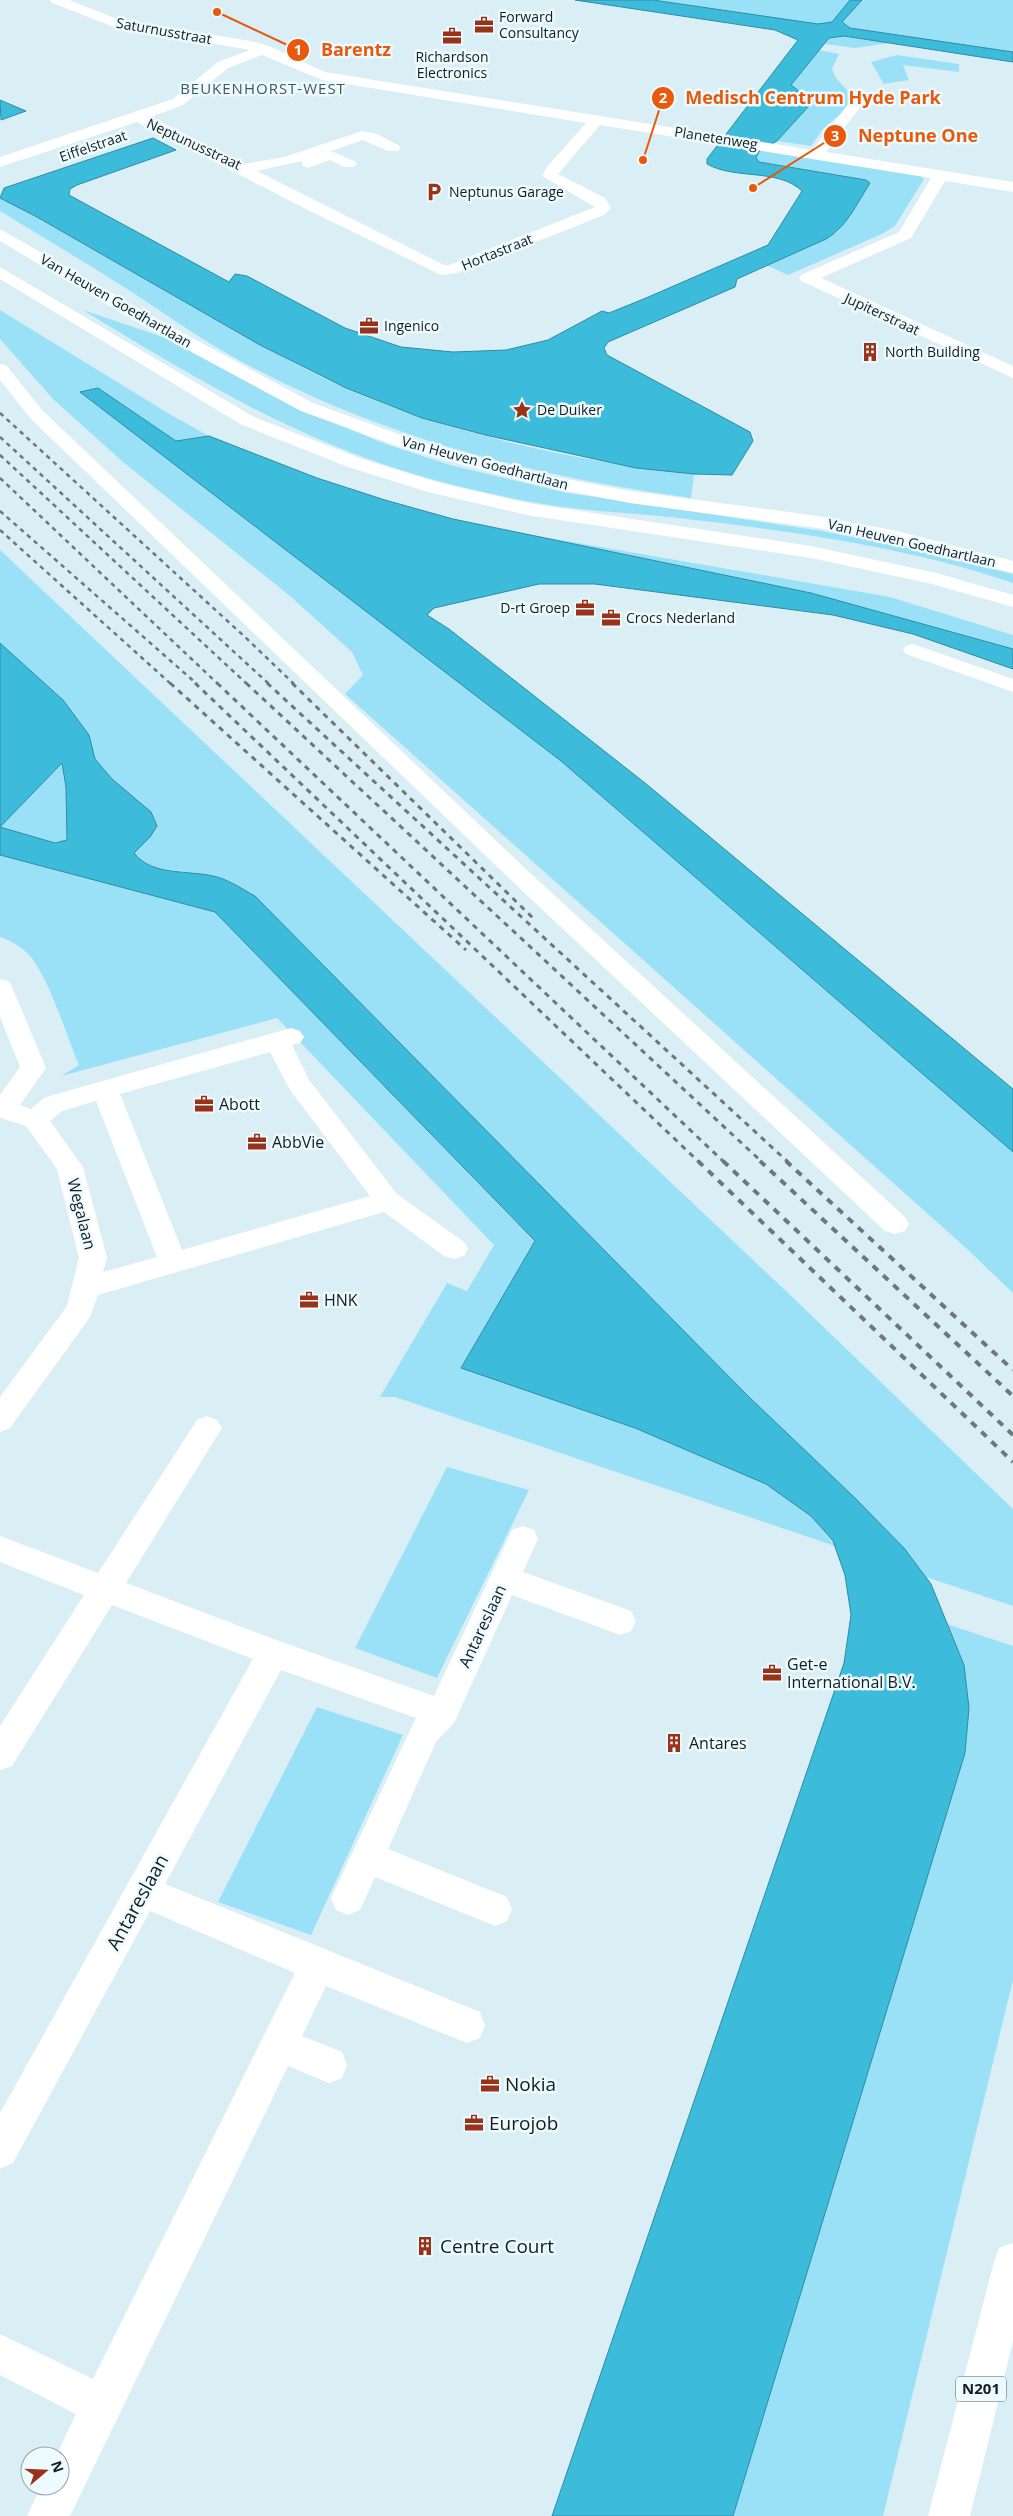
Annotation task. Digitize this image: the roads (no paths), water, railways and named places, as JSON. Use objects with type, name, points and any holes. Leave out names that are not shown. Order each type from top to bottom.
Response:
[{"type":"main road","name":"Saturnusstraat","points":[[57,0],[114,23],[246,44],[264,49]]},
{"type":"main road","points":[[79,10],[93,0]]},
{"type":"main road","name":"Planetenweg","points":[[264,49],[302,70],[322,76],[1013,187]]},
{"type":"main road","name":"Eiffelstraat","points":[[0,177],[142,129],[164,117],[178,102],[223,65],[264,49]]},
{"type":"main road","name":"Eiffelstraat","points":[[0,162],[138,118],[178,102]]},
{"type":"main road","points":[[817,154],[854,106]]},
{"type":"main road","name":"Neptunusstraat","points":[[138,118],[243,169],[287,161],[362,135],[372,137],[393,148]]},
{"type":"main road","name":"Hortastraat","points":[[243,169],[433,268],[451,270],[598,212],[603,208],[600,201],[550,176],[552,170],[596,119]]},
{"type":"main road","points":[[338,142],[361,153]]},
{"type":"main road","points":[[275,162],[302,165],[331,155],[349,164]]},
{"type":"main road","points":[[994,184],[1010,170]]},
{"type":"main road","name":"Jupiterstraat","points":[[941,175],[905,235],[806,278],[1013,373]]},
{"type":"main road","name":"Van Heuven Goedhartlaan","points":[[0,234],[144,319],[307,407],[411,445],[537,479],[630,497],[818,522],[897,537],[1013,566]]},
{"type":"main road","name":"Van Heuven Goedhartlaan","points":[[0,272],[248,420],[355,463],[435,488],[527,509],[811,552],[936,579],[1013,601]]},
{"type":"main road","points":[[0,369],[37,415],[521,876],[895,1224]]},
{"type":"main road","points":[[913,650],[1013,686]]},
{"type":"main road","points":[[0,987],[33,1068],[1,1109],[35,1118],[54,1104],[284,1039],[299,1084],[388,1201],[454,1249]]},
{"type":"main road","points":[[105,1090],[174,1264]]},
{"type":"main road","name":"Wegalaan","points":[[0,1420],[80,1309],[93,1258],[70,1167],[35,1118]]},
{"type":"main road","points":[[86,1288],[388,1201]]},
{"type":"main road","points":[[0,1755],[107,1589],[207,1428]]},
{"type":"main road","name":"Antareslaan","points":[[348,1898],[424,1732],[442,1713],[523,1539]]},
{"type":"main road","points":[[0,1550],[273,1653],[442,1713]]},
{"type":"main road","points":[[504,1579],[620,1621]]},
{"type":"main road","name":"Antareslaan","points":[[0,2150],[273,1653]]},
{"type":"main road","points":[[367,1858],[495,1908]]},
{"type":"main road","points":[[142,1891],[466,2025]]},
{"type":"main road","points":[[48,2516],[318,1965]]},
{"type":"main road","points":[[279,2044],[329,2065]]},
{"type":"main road","name":"N201","points":[[949,2516],[1013,2262]]},
{"type":"main road","points":[[0,2354],[102,2405]]},
{"type":"railway","points":[[0,413],[294,684]]},
{"type":"railway","points":[[0,437],[269,684]]},
{"type":"railway","points":[[0,455],[247,684]]},
{"type":"railway","points":[[0,478],[218,684]]},
{"type":"railway","points":[[0,511],[197,684]]},
{"type":"railway","points":[[0,530],[171,684]]},
{"type":"railway","points":[[170,683],[466,950]]},
{"type":"railway","points":[[195,683],[699,1162]]},
{"type":"railway","points":[[217,683],[724,1162]]},
{"type":"railway","points":[[246,683],[762,1162]]},
{"type":"railway","points":[[267,683],[788,1162]]},
{"type":"railway","points":[[292,683],[534,919]]},
{"type":"railway","points":[[698,1161],[1013,1462]]},
{"type":"railway","points":[[723,1161],[1013,1435]]},
{"type":"railway","points":[[760,1161],[1013,1396]]},
{"type":"railway","points":[[786,1161],[1013,1370]]},
{"type":"place","name":"Barentz","points":[[217,12]]},
{"type":"place","name":"Forward Consultancy","points":[[484,25]]},
{"type":"place","name":"Richardson Electronics","points":[[452,36]]},
{"type":"place","name":"Medisch Centrum Hyde Park","points":[[643,160]]},
{"type":"place","name":"Neptune One","points":[[753,188]]},
{"type":"place","name":"Neptunus Garage","points":[[434,192]]},
{"type":"place","name":"Ingenico","points":[[369,326]]},
{"type":"place","name":"North Building","points":[[870,352]]},
{"type":"place","name":"De Duiker","points":[[522,410]]},
{"type":"place","name":"D-rt Groep","points":[[585,608]]},
{"type":"place","name":"Crocs Nederland","points":[[611,618]]},
{"type":"place","name":"Abott","points":[[204,1104]]},
{"type":"place","name":"AbbVie","points":[[257,1142]]},
{"type":"place","name":"HNK","points":[[309,1300]]},
{"type":"place","name":"Get-e International B.V.","points":[[772,1673]]},
{"type":"place","name":"Antares","points":[[674,1743]]},
{"type":"place","name":"Nokia","points":[[490,2084]]},
{"type":"place","name":"Eurojob","points":[[474,2123]]},
{"type":"place","name":"Centre Court","points":[[425,2246]]},
{"type":"district","name":"BEUKENHORST-WEST","points":[[263,89]]}]
